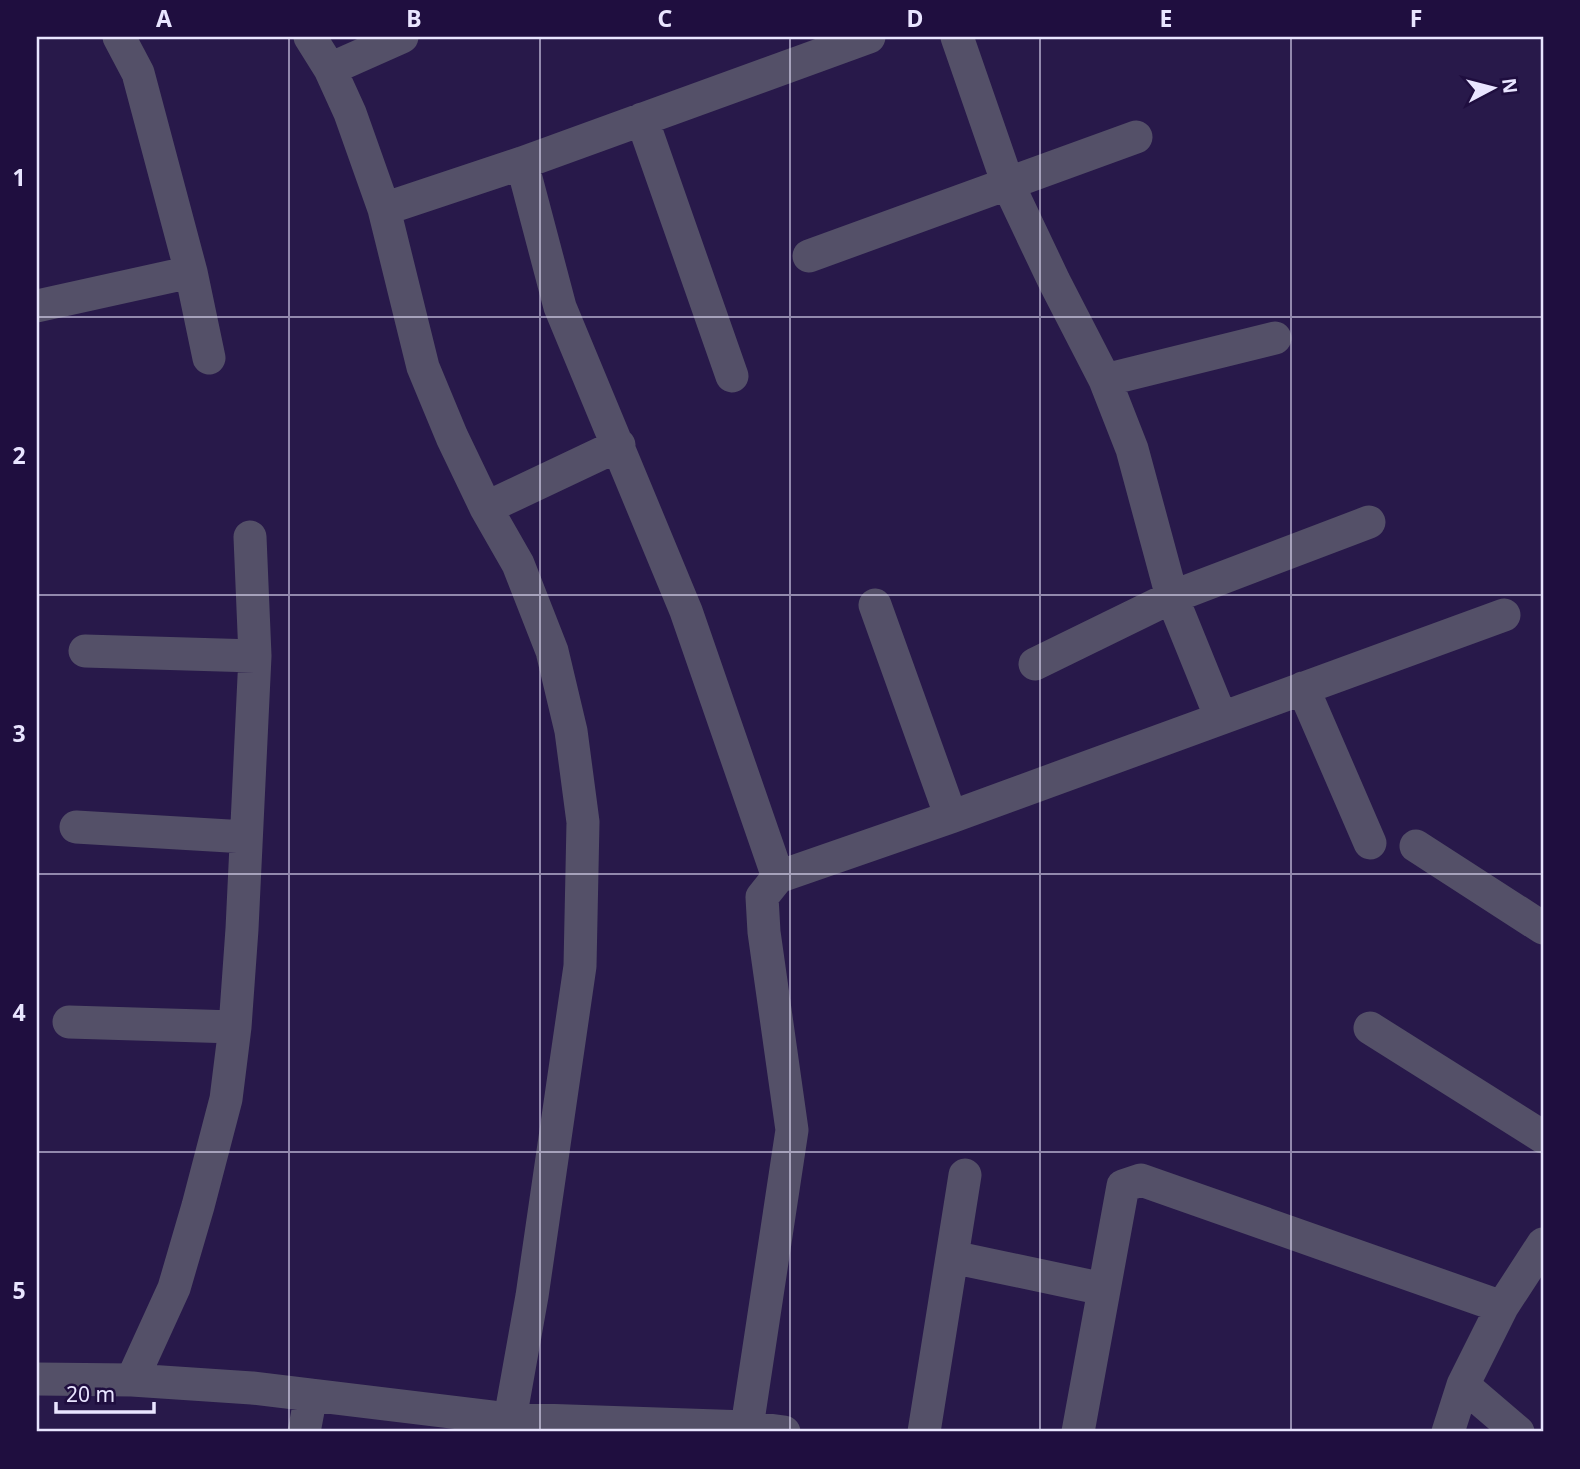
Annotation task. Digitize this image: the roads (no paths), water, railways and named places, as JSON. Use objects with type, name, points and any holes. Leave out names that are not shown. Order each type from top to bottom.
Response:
[{"type":"street","points":[[119,37],[138,73],[191,272],[209,358]]},
{"type":"street","points":[[310,37],[330,69],[350,113],[384,209],[423,367],[486,508],[518,564],[552,650],[571,731],[583,822],[580,966],[532,1296],[529,1424]]},
{"type":"street","points":[[330,69],[402,37]]},
{"type":"street","points":[[384,209],[523,163],[869,37]]},
{"type":"street","points":[[957,37],[1008,184],[1105,380],[1132,449],[1172,597],[1221,718]]},
{"type":"street","points":[[642,119],[732,376]]},
{"type":"street","points":[[809,256],[1136,138]]},
{"type":"street","points":[[523,163],[560,307],[686,611],[778,877]]},
{"type":"street","points":[[37,306],[191,272]]},
{"type":"street","points":[[1105,380],[1275,338]]},
{"type":"street","points":[[486,508],[619,445]]},
{"type":"street","points":[[1035,664],[1172,597],[1369,522]]},
{"type":"street","points":[[132,1380],[174,1288],[226,1099],[235,1027],[255,656],[250,537]]},
{"type":"street","points":[[875,605],[951,817]]},
{"type":"street","points":[[745,1429],[792,1130],[764,932],[762,897],[778,877],[951,817],[1504,615]]},
{"type":"street","points":[[85,651],[255,656]]},
{"type":"street","points":[[1303,688],[1370,843]]},
{"type":"street","points":[[76,827],[246,837]]},
{"type":"street","points":[[1416,846],[1543,928]]},
{"type":"street","points":[[69,1022],[235,1027]]},
{"type":"street","points":[[1370,1028],[1543,1137]]},
{"type":"street","points":[[924,1432],[965,1175]]},
{"type":"street","points":[[1078,1432],[1123,1186],[1141,1180],[1502,1307]]},
{"type":"street","points":[[1448,1432],[1463,1385],[1502,1307],[1543,1244]]},
{"type":"street","points":[[952,1257],[1104,1289]]},
{"type":"street","points":[[37,1379],[132,1380],[252,1388],[529,1424],[784,1432]]},
{"type":"street","points":[[1463,1385],[1518,1432]]},
{"type":"street","points":[[304,1432],[311,1395]]}]
